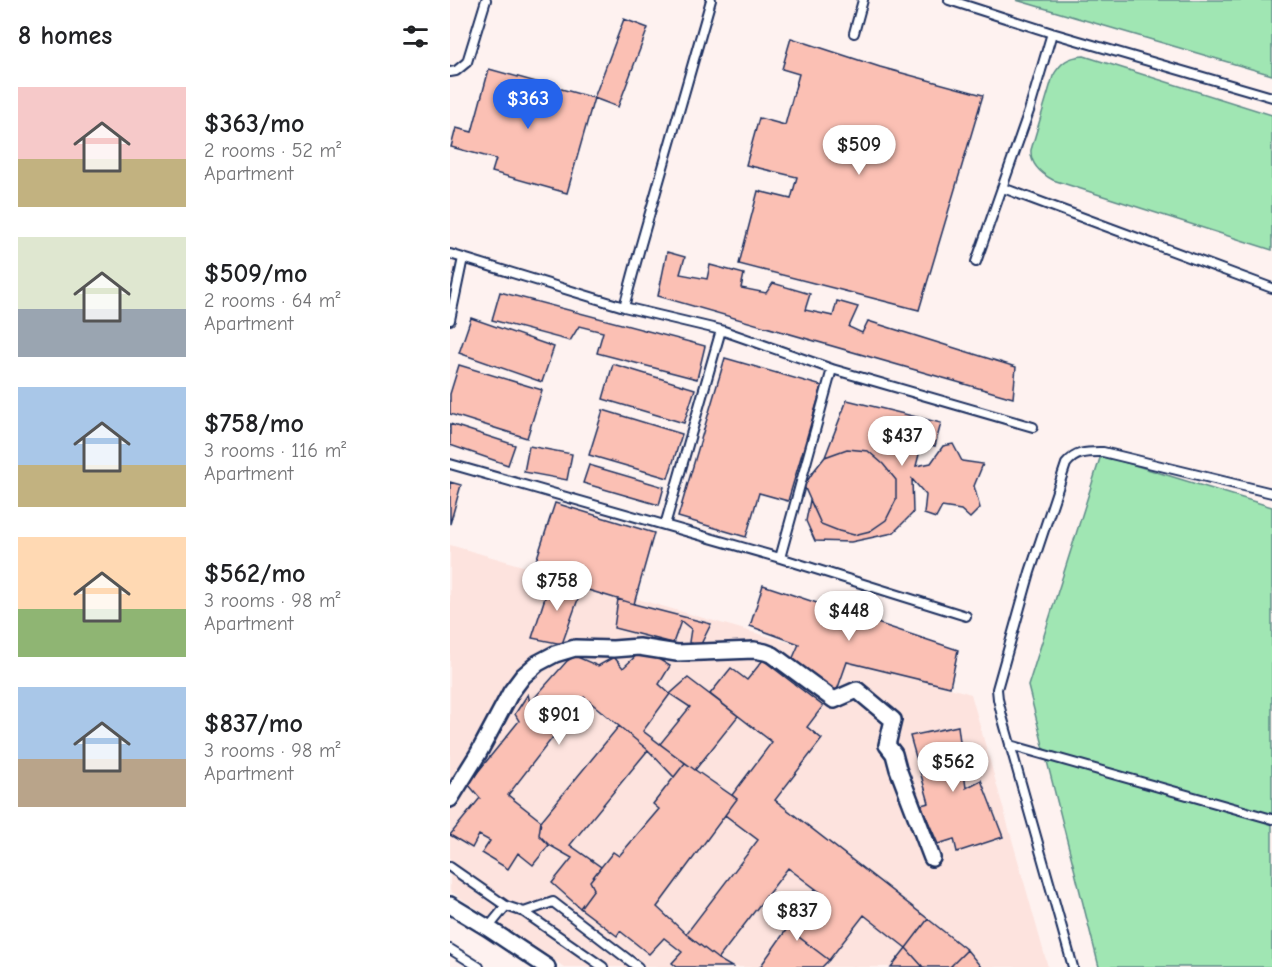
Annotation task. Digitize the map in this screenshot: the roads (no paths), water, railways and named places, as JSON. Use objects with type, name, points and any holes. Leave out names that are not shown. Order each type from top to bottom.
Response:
[{"type":"street","points":[[450,799],[523,676],[538,663],[555,654],[575,648],[639,647],[677,653],[759,651],[773,655],[834,700],[856,690],[893,720],[887,745],[894,754],[932,858]]},
{"type":"street","points":[[450,905],[547,967]]},
{"type":"lane","points":[[450,72],[456,71],[467,62],[486,0]]},
{"type":"lane","points":[[624,307],[711,0]]},
{"type":"lane","points":[[854,33],[863,0]]},
{"type":"lane","points":[[949,0],[1052,33],[1272,97]]},
{"type":"lane","points":[[976,262],[1029,111],[1052,33]]},
{"type":"lane","points":[[1003,188],[1272,288]]},
{"type":"lane","points":[[450,254],[624,307],[721,330],[832,369],[1033,427]]},
{"type":"lane","points":[[450,320],[463,258]]},
{"type":"lane","points":[[665,525],[721,330]]},
{"type":"lane","points":[[780,558],[832,369]]},
{"type":"lane","points":[[1073,967],[1010,746],[997,689],[1030,572],[1066,464],[1070,458],[1081,452],[1103,452],[1272,493]]},
{"type":"lane","points":[[450,464],[780,558],[966,616]]},
{"type":"lane","points":[[1010,746],[1272,819]]},
{"type":"lane","points":[[450,867],[506,906],[524,912],[603,967]]},
{"type":"lane","points":[[524,912],[553,902],[638,967]]},
{"type":"lane","points":[[488,928],[506,906]]},
{"type":"lane","points":[[450,949],[479,967]]}]
